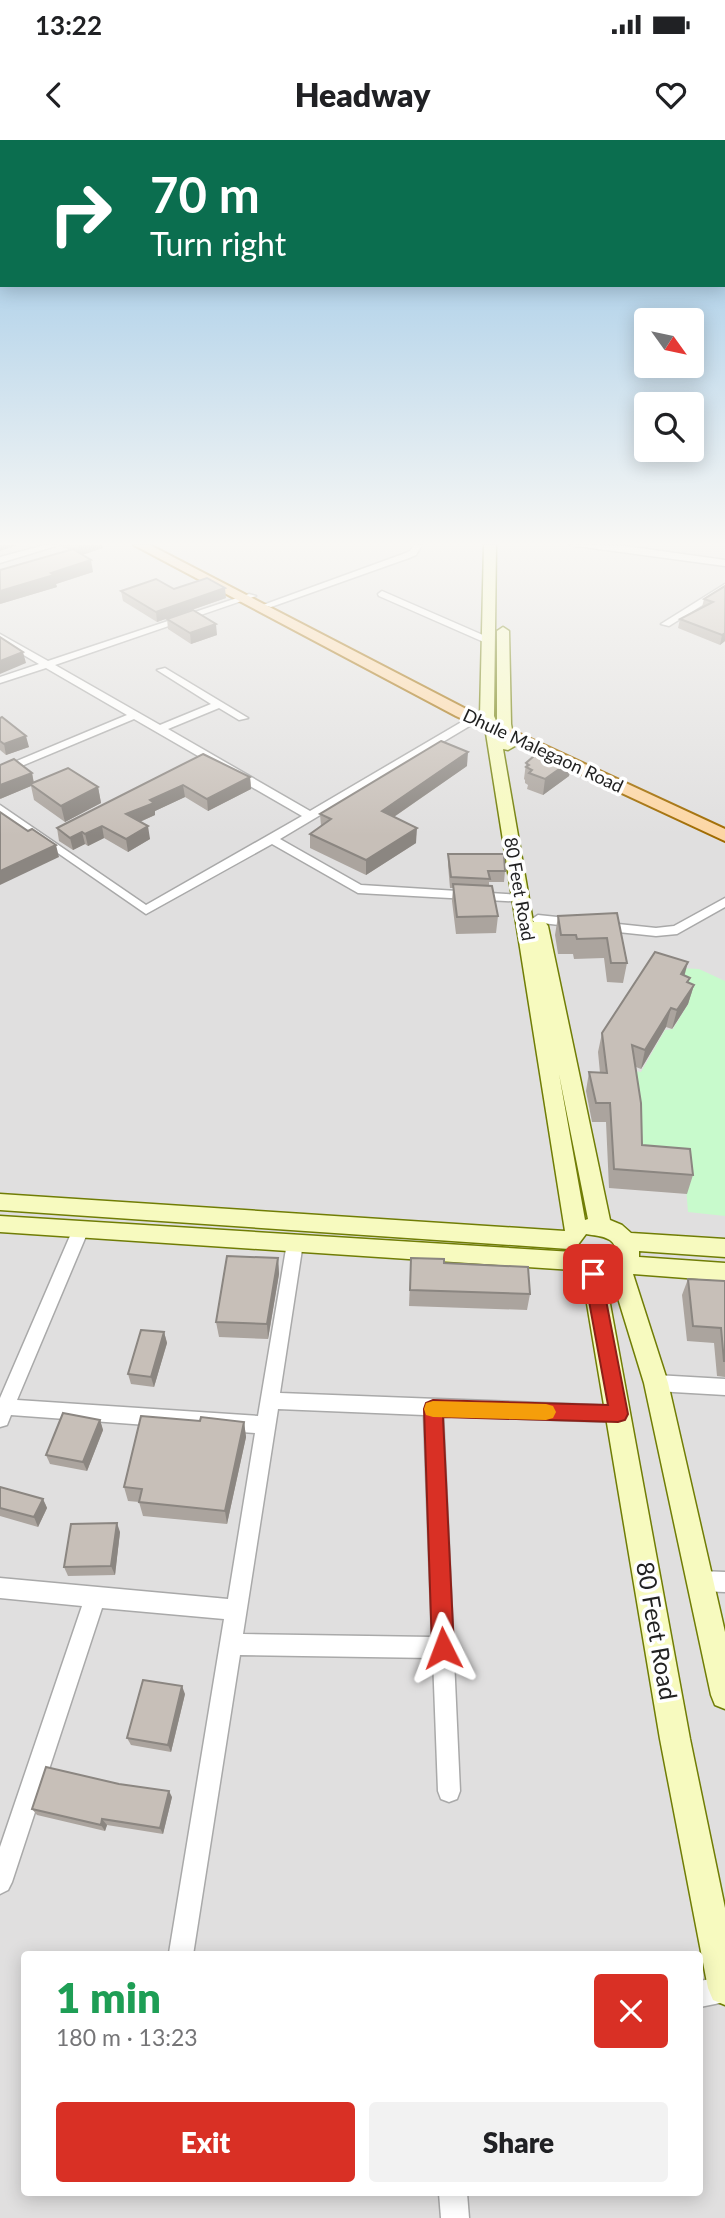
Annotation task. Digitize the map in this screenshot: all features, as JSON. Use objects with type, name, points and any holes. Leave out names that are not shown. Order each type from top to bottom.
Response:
[{"type":"main road","name":"Dhule Malegaon Road","points":[[333,642],[493,724],[725,836]]},
{"type":"main road","points":[[338,642],[493,724],[725,826]]},
{"type":"main road","name":"80 Feet Road","points":[[489,642],[493,724],[521,899],[593,1257],[675,1739],[725,1988]]},
{"type":"main road","name":"80 Feet Road","points":[[497,642],[493,724],[538,919],[600,1226]]},
{"type":"main road","points":[[0,1202],[593,1257],[725,1272]]},
{"type":"main road","points":[[0,1224],[295,1243],[593,1257],[630,1253],[626,1241],[617,1232],[593,1226],[593,1257]]},
{"type":"main road","points":[[626,1241],[725,1248]]},
{"type":"main road","name":"80 Feet Road","points":[[593,1257],[656,1383],[713,1582],[725,1695]]},
{"type":"street","points":[[9,642],[310,816]]},
{"type":"street","points":[[0,680],[114,642]]},
{"type":"street","points":[[162,670],[243,718]]},
{"type":"street","points":[[160,729],[219,704]]},
{"type":"street","points":[[0,772],[135,715]]},
{"type":"street","points":[[0,808],[146,911],[310,816],[493,724]]},
{"type":"street","points":[[194,762],[206,756]]},
{"type":"street","points":[[45,839],[57,833]]},
{"type":"street","points":[[272,839],[358,889],[521,899]]},
{"type":"street","points":[[538,919],[668,932],[688,925],[725,902]]},
{"type":"street","points":[[81,1229],[3,1413],[267,1425]]},
{"type":"street","points":[[181,1951],[295,1243]]},
{"type":"street","points":[[656,1383],[725,1387]]},
{"type":"street","points":[[270,1401],[618,1414]]},
{"type":"street","points":[[433,1409],[449,1791]]},
{"type":"street","points":[[0,1588],[236,1610]]},
{"type":"street","points":[[0,1882],[95,1597]]},
{"type":"street","points":[[231,1644],[443,1648]]},
{"type":"street","points":[[703,1993],[725,1988]]},
{"type":"street","points":[[453,2196],[454,2218]]},
{"type":"shaded area","points":[[0,642],[725,642],[725,2218],[0,2218]]},
{"type":"green space","points":[[662,967],[699,969],[725,981],[725,1216],[688,1212],[684,1163],[643,1160],[633,1071],[641,1072],[665,1030],[673,1029],[688,1004]]},
{"type":"building","points":[[0,642],[8,642],[23,652],[0,661]]},
{"type":"building","points":[[2,717],[26,736],[4,744],[0,741]]},
{"type":"building","points":[[441,741],[468,752],[382,811],[417,828],[366,860],[310,834],[331,819],[320,814]]},
{"type":"building","points":[[542,749],[572,760],[545,779],[529,773],[532,770],[526,767],[529,765],[526,763]]},
{"type":"building","points":[[203,754],[250,777],[207,799],[183,785],[150,800],[154,803],[126,814],[148,826],[126,839],[102,826],[70,838],[57,828]]},
{"type":"building","points":[[14,759],[32,773],[0,785],[0,765]]},
{"type":"building","points":[[68,768],[98,787],[61,806],[30,784]]},
{"type":"building","points":[[0,812],[28,831],[32,829],[56,845],[0,871]]},
{"type":"building","points":[[448,854],[504,854],[505,871],[488,871],[490,879],[451,877]]},
{"type":"building","points":[[453,884],[492,886],[498,916],[457,917]]},
{"type":"building","points":[[617,913],[627,963],[611,963],[607,938],[577,939],[576,935],[561,935],[558,916]]},
{"type":"building","points":[[655,952],[688,962],[681,974],[690,978],[687,982],[694,985],[677,1010],[671,1008],[645,1050],[632,1045],[641,1103],[642,1145],[690,1149],[693,1175],[614,1169],[610,1103],[596,1103],[589,1072],[607,1073],[602,1033]]},
{"type":"building","points":[[227,1256],[278,1258],[267,1324],[216,1322]]},
{"type":"building","points":[[411,1258],[444,1259],[444,1263],[528,1267],[530,1294],[410,1290]]},
{"type":"building","points":[[688,1279],[725,1281],[725,1361],[721,1328],[693,1326]]},
{"type":"building","points":[[141,1330],[164,1332],[151,1377],[128,1374]]},
{"type":"building","points":[[63,1413],[100,1420],[83,1462],[46,1455]]},
{"type":"building","points":[[141,1416],[200,1421],[201,1417],[244,1422],[225,1511],[139,1502],[142,1489],[124,1487]]},
{"type":"building","points":[[0,1487],[43,1499],[34,1517],[0,1508]]},
{"type":"building","points":[[117,1523],[111,1566],[64,1567],[71,1524]]},
{"type":"building","points":[[143,1680],[182,1686],[168,1745],[127,1738]]},
{"type":"building","points":[[46,1767],[119,1784],[169,1791],[160,1828],[102,1819],[101,1825],[32,1809]]},
{"type":"slow traffic","points":[[433,1409],[546,1412]]},
{"type":"route","points":[[443,1648],[433,1409],[618,1414],[593,1274]]}]
